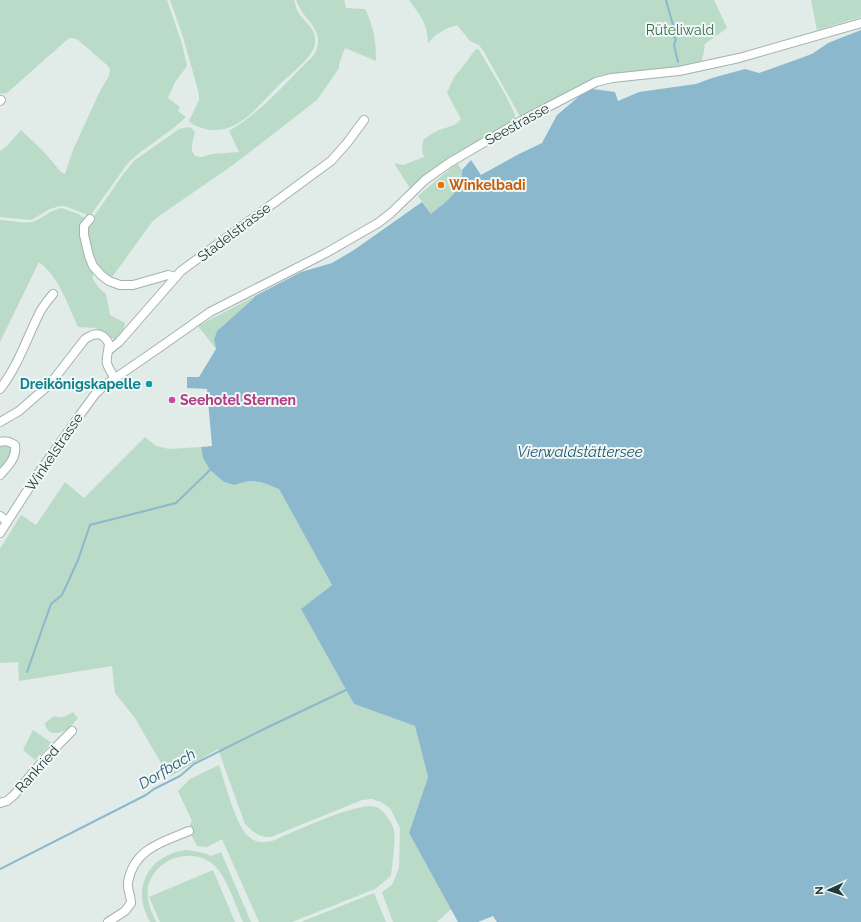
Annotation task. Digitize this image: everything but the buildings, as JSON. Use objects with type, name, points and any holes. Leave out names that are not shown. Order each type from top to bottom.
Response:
[{"type":"street","name":"Seestrasse","points":[[114,377],[210,312],[326,254],[372,227],[391,213],[425,180],[449,163],[521,121],[596,82],[612,78],[679,71],[739,58],[861,22]]},
{"type":"street","name":"Stadelstrasse","points":[[109,350],[119,342],[181,271],[330,160],[347,143],[364,120]]},
{"type":"street","points":[[90,219],[84,226],[85,240],[89,256],[93,266],[109,281],[120,286],[133,286],[168,275],[176,277]]},
{"type":"street","points":[[0,389],[24,350],[39,313],[53,294]]},
{"type":"street","points":[[0,422],[19,411],[50,384],[85,339],[92,334],[98,333],[104,336],[107,340],[109,350],[106,356],[107,363],[114,377]]},
{"type":"street","name":"Winkelstrasse","points":[[0,533],[96,393],[114,377]]},
{"type":"street","points":[[0,442],[11,442],[15,445],[16,451],[15,457],[0,475]]},
{"type":"street","points":[[0,516],[7,521]]},
{"type":"street","name":"Rankried","points":[[0,803],[7,801],[14,795],[47,756],[72,732]]},
{"type":"street","points":[[108,922],[125,911],[131,903],[128,883],[133,867],[142,854],[151,847],[189,831]]},
{"type":"green space","points":[[0,0],[167,0],[182,44],[187,66],[175,82],[168,98],[180,107],[178,111],[186,117],[128,163],[90,216],[65,206],[60,206],[50,209],[31,220],[0,217],[0,151],[6,147],[21,130],[43,151],[61,172],[65,174],[73,150],[100,91],[109,76],[110,70],[108,66],[77,39],[69,38],[7,93],[0,94]]},
{"type":"green space","points":[[170,0],[294,0],[298,12],[310,26],[314,34],[314,48],[307,59],[247,117],[237,124],[226,128],[215,130],[202,128],[189,121],[199,100],[199,94],[183,37]]},
{"type":"green space","points":[[296,0],[344,0],[346,8],[365,9],[371,22],[374,34],[376,61],[345,48],[339,68],[317,100],[233,165],[152,222],[110,280],[97,269],[86,235],[90,222],[124,173],[135,160],[179,129],[188,127],[195,132],[192,151],[195,156],[202,157],[212,154],[239,152],[229,131],[252,115],[274,96],[314,55],[318,46],[316,32]]},
{"type":"green space","name":"Rüteliwald","points":[[409,0],[714,0],[727,28],[705,44],[702,62],[671,69],[622,73],[521,118],[479,45],[470,41],[457,25],[441,32],[428,44],[425,25]]},
{"type":"green space","points":[[811,0],[861,0],[861,17],[817,30]]},
{"type":"green space","points":[[476,49],[479,50],[500,86],[511,106],[516,121],[411,190],[394,163],[403,165],[424,157],[422,151],[423,140],[439,130],[454,125],[461,119],[447,93],[454,77]]},
{"type":"green space","points":[[457,163],[462,170],[463,177],[454,195],[431,214],[418,196]]},
{"type":"green space","points":[[62,208],[78,214],[88,220],[84,225],[93,268],[93,279],[99,288],[106,294],[110,315],[125,323],[123,332],[115,340],[96,328],[78,327],[67,301],[57,283],[46,268],[39,262],[0,342],[0,220],[31,222],[48,213]]},
{"type":"green space","points":[[255,296],[217,331],[214,339],[216,349],[198,326]]},
{"type":"green space","points":[[145,437],[156,446],[169,449],[201,447],[203,458],[210,470],[224,482],[234,485],[249,481],[261,482],[279,489],[332,585],[301,609],[354,704],[415,726],[428,777],[409,833],[451,909],[437,922],[393,922],[382,892],[392,885],[399,868],[400,828],[390,808],[381,802],[372,799],[362,800],[271,837],[259,835],[253,832],[245,824],[218,749],[169,777],[135,718],[115,693],[112,666],[19,681],[18,662],[0,663],[0,549],[21,515],[36,525],[65,482],[84,498]]},
{"type":"green space","points":[[6,445],[12,448],[12,454],[0,468],[0,446]]},
{"type":"green space","points":[[73,712],[78,718],[70,727],[62,732],[54,733],[46,727],[45,723],[54,716],[64,717]]},
{"type":"green space","points":[[33,730],[52,743],[35,760],[23,750]]},
{"type":"green space","points":[[219,765],[231,804],[244,832],[249,837],[257,841],[272,841],[340,813],[367,806],[376,807],[387,817],[394,830],[391,876],[375,889],[292,922],[259,922],[222,839],[207,847],[197,846],[188,828],[192,821],[178,791],[190,779]]},
{"type":"green space","points":[[187,850],[204,853],[211,856],[221,852],[251,922],[243,922],[223,876],[214,865],[205,859],[195,856],[185,856],[166,862],[152,877],[148,887],[148,901],[156,922],[150,922],[142,898],[145,879],[149,871],[161,859]]},
{"type":"green space","points":[[213,870],[235,922],[160,922],[149,897]]},
{"type":"green space","points":[[374,893],[386,922],[301,922]]},
{"type":"water","name":"Vierwaldstättersee","points":[[861,30],[861,922],[497,922],[493,916],[478,922],[458,922],[409,833],[428,777],[415,726],[354,704],[301,609],[332,585],[279,489],[261,482],[249,481],[234,485],[224,482],[210,470],[203,458],[201,447],[212,446],[207,389],[187,388],[187,377],[199,377],[216,349],[214,339],[217,331],[255,296],[301,272],[332,263],[354,250],[422,202],[431,214],[457,190],[462,177],[462,170],[471,160],[481,175],[542,143],[557,115],[581,93],[593,89],[615,92],[618,101],[639,92],[696,84],[745,69],[759,73],[812,54],[828,43]]},
{"type":"waterway","points":[[666,0],[673,25],[671,34],[676,39],[674,45],[678,62]]},
{"type":"waterway","points":[[27,672],[51,604],[62,595],[78,560],[90,525],[176,503],[210,470]]},
{"type":"waterway","name":"Dorfbach","points":[[0,869],[146,795],[154,789],[180,776],[194,764],[346,690]]},
{"type":"place","name":"Winkelbadi","points":[[441,185]]},
{"type":"place","name":"Dreikönigskapelle","points":[[149,384]]},
{"type":"place","name":"Seehotel Sternen","points":[[172,400]]}]
